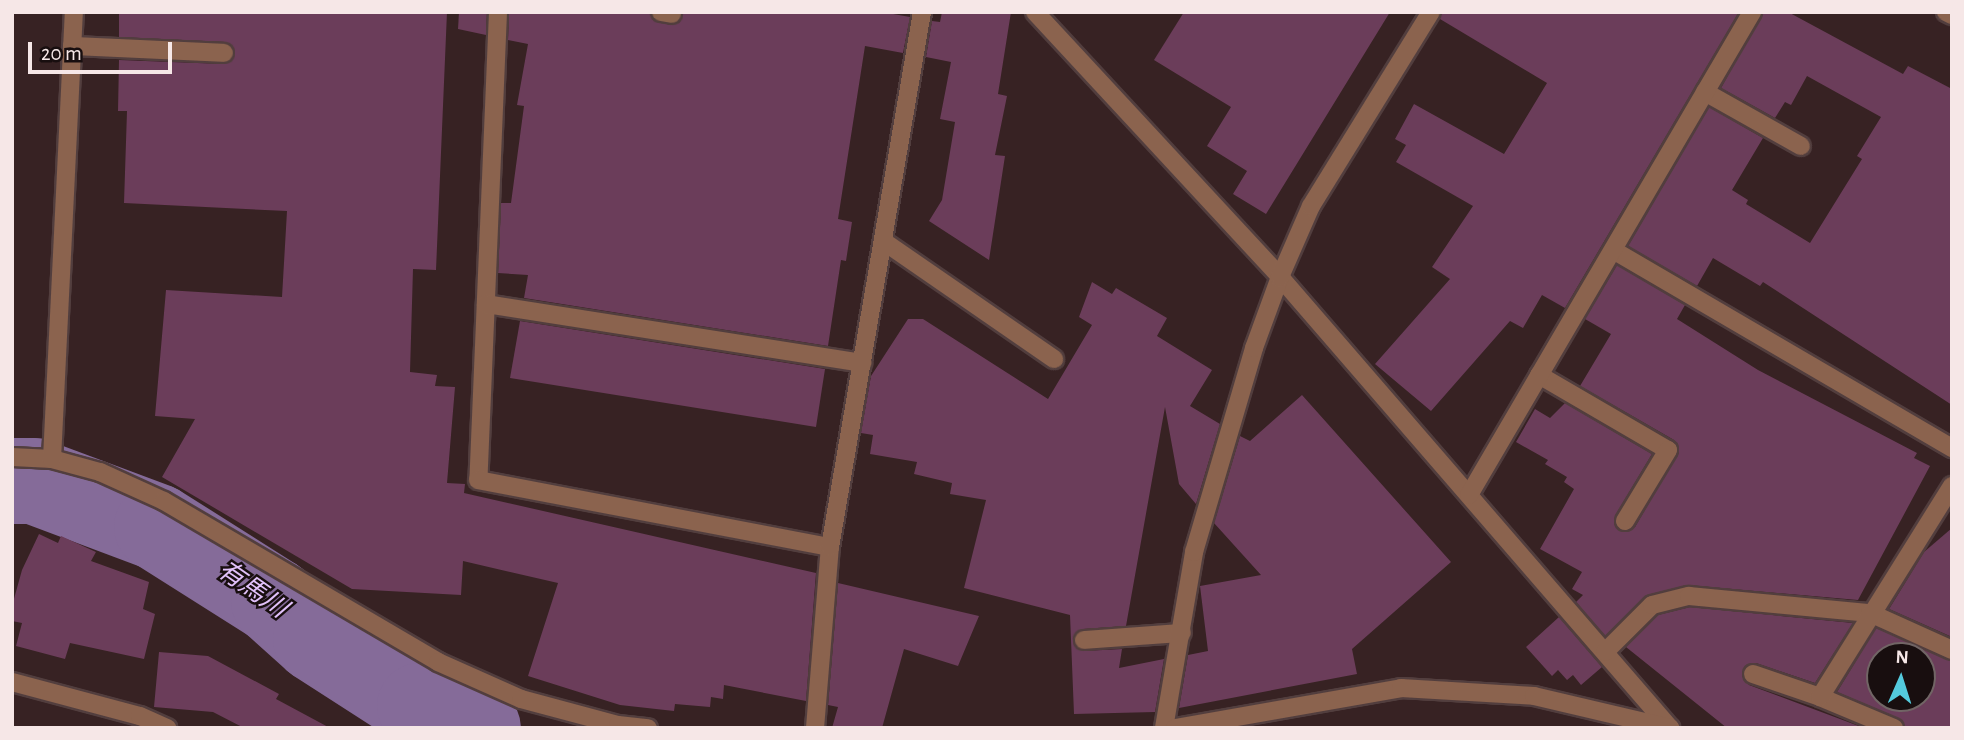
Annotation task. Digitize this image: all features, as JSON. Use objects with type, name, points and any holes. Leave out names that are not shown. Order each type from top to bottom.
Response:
[{"type":"street","points":[[52,459],[74,12]]},
{"type":"street","points":[[498,12],[478,480],[830,547]]},
{"type":"street","points":[[815,728],[830,547],[922,12]]},
{"type":"street","points":[[1035,12],[1280,277],[1670,728]]},
{"type":"street","points":[[1164,728],[1195,552],[1254,348],[1280,277],[1311,206],[1431,12]]},
{"type":"street","points":[[1469,495],[1752,12]]},
{"type":"street","points":[[1946,12],[1952,15]]},
{"type":"street","points":[[72,46],[224,53]]},
{"type":"street","points":[[1705,92],[1801,146]]},
{"type":"street","points":[[883,241],[1054,359]]},
{"type":"street","points":[[1613,250],[1952,448]]},
{"type":"street","points":[[486,304],[862,363]]},
{"type":"street","points":[[1539,375],[1668,450],[1625,521]]},
{"type":"street","points":[[12,457],[52,459],[100,472],[164,501],[439,662],[521,699],[618,725],[648,728]]},
{"type":"street","points":[[1820,697],[1870,613],[1952,486]]},
{"type":"street","points":[[1605,652],[1652,605],[1689,596],[1870,613],[1952,650]]},
{"type":"street","points":[[1084,640],[1182,633]]},
{"type":"street","points":[[1753,674],[1820,697],[1894,728]]},
{"type":"street","points":[[12,682],[140,716],[167,728]]},
{"type":"street","points":[[1175,728],[1401,688],[1534,696],[1670,728]]},
{"type":"building","points":[[119,12],[447,12],[436,270],[413,269],[410,372],[437,375],[435,386],[455,387],[447,483],[465,484],[464,493],[816,573],[806,701],[724,685],[723,699],[711,697],[710,707],[675,704],[674,711],[620,705],[528,676],[558,583],[463,561],[461,595],[352,589],[162,477],[195,419],[155,416],[166,290],[282,297],[287,211],[124,203],[127,111],[118,111],[119,60],[223,64],[235,53],[225,42],[119,37]]},
{"type":"building","points":[[459,12],[487,12],[486,35],[458,29]]},
{"type":"building","points":[[509,12],[650,12],[654,21],[671,25],[680,22],[683,12],[882,12],[910,17],[903,53],[865,46],[838,219],[852,222],[846,261],[841,260],[828,346],[524,298],[528,275],[498,273],[501,203],[511,203],[524,106],[517,105],[528,44],[508,40]]},
{"type":"building","points":[[942,12],[1011,12],[998,94],[1007,96],[995,155],[1005,156],[989,260],[929,221],[942,200],[955,122],[940,119],[951,62],[926,57],[932,21],[940,22]]},
{"type":"building","points":[[1184,12],[1390,12],[1266,214],[1233,194],[1247,171],[1207,146],[1231,107],[1154,60]]},
{"type":"building","points":[[1442,12],[1739,12],[1565,308],[1542,295],[1523,328],[1510,321],[1431,411],[1375,364],[1450,279],[1432,267],[1473,206],[1396,162],[1406,145],[1395,139],[1414,104],[1504,154],[1547,83],[1440,19]]},
{"type":"building","points":[[1763,12],[1788,12],[1903,74],[1908,66],[1952,89],[1952,405],[1763,282],[1760,286],[1713,258],[1697,286],[1628,246],[1709,107],[1763,138],[1732,190],[1748,200],[1746,204],[1810,243],[1862,159],[1857,156],[1881,117],[1807,76],[1791,105],[1785,102],[1775,118],[1721,88]]},
{"type":"building","points":[[1617,265],[1685,305],[1677,319],[1758,370],[1917,453],[1914,458],[1930,466],[1858,600],[1687,585],[1645,597],[1605,636],[1576,602],[1583,595],[1572,589],[1582,572],[1540,549],[1574,489],[1564,482],[1567,477],[1545,464],[1548,460],[1516,442],[1535,409],[1550,418],[1565,403],[1652,454],[1615,516],[1615,526],[1624,532],[1635,527],[1679,451],[1674,440],[1580,386],[1611,334],[1585,319]]},
{"type":"building","points":[[1092,282],[1112,294],[1116,288],[1167,318],[1157,336],[1212,370],[1190,406],[1220,424],[1196,504],[1179,484],[1165,407],[1126,626],[1083,629],[1073,640],[1084,651],[1122,649],[1119,668],[1164,659],[1155,712],[1074,714],[1070,615],[964,588],[986,500],[950,494],[952,483],[914,474],[917,462],[870,454],[873,435],[861,433],[871,376],[908,319],[923,319],[1048,399],[1092,325],[1079,317]]},
{"type":"building","points":[[520,321],[825,369],[816,427],[510,378]]},
{"type":"building","points":[[1302,395],[1451,562],[1352,649],[1357,674],[1179,708],[1188,655],[1208,651],[1200,586],[1261,575],[1214,523],[1240,436],[1250,441]]},
{"type":"building","points":[[1952,528],[1952,637],[1889,609],[1924,552]]},
{"type":"building","points":[[39,534],[58,543],[61,536],[96,552],[91,561],[149,582],[143,609],[155,614],[144,659],[70,643],[65,659],[16,646],[22,623],[12,621],[12,606],[22,570]]},
{"type":"building","points":[[838,583],[979,616],[958,666],[904,649],[882,728],[832,728],[838,707],[828,705]]},
{"type":"building","points":[[1690,607],[1853,623],[1815,683],[1756,663],[1746,665],[1742,676],[1749,685],[1864,728],[1727,728],[1626,647],[1658,615]]},
{"type":"building","points":[[1559,617],[1602,667],[1581,685],[1573,675],[1567,680],[1558,670],[1552,676],[1526,647]]},
{"type":"building","points":[[1876,628],[1908,642],[1867,642]]},
{"type":"building","points":[[1866,644],[1866,704],[1837,692]]},
{"type":"building","points":[[159,652],[208,656],[279,694],[276,699],[330,728],[244,728],[213,712],[154,707]]},
{"type":"building","points":[[1936,654],[1952,661],[1952,728],[1905,728],[1898,718],[1884,712],[1936,712]]},
{"type":"waterway","name":"有馬川","points":[[12,481],[34,481],[157,527],[274,601],[316,639],[420,706],[478,728]]}]
